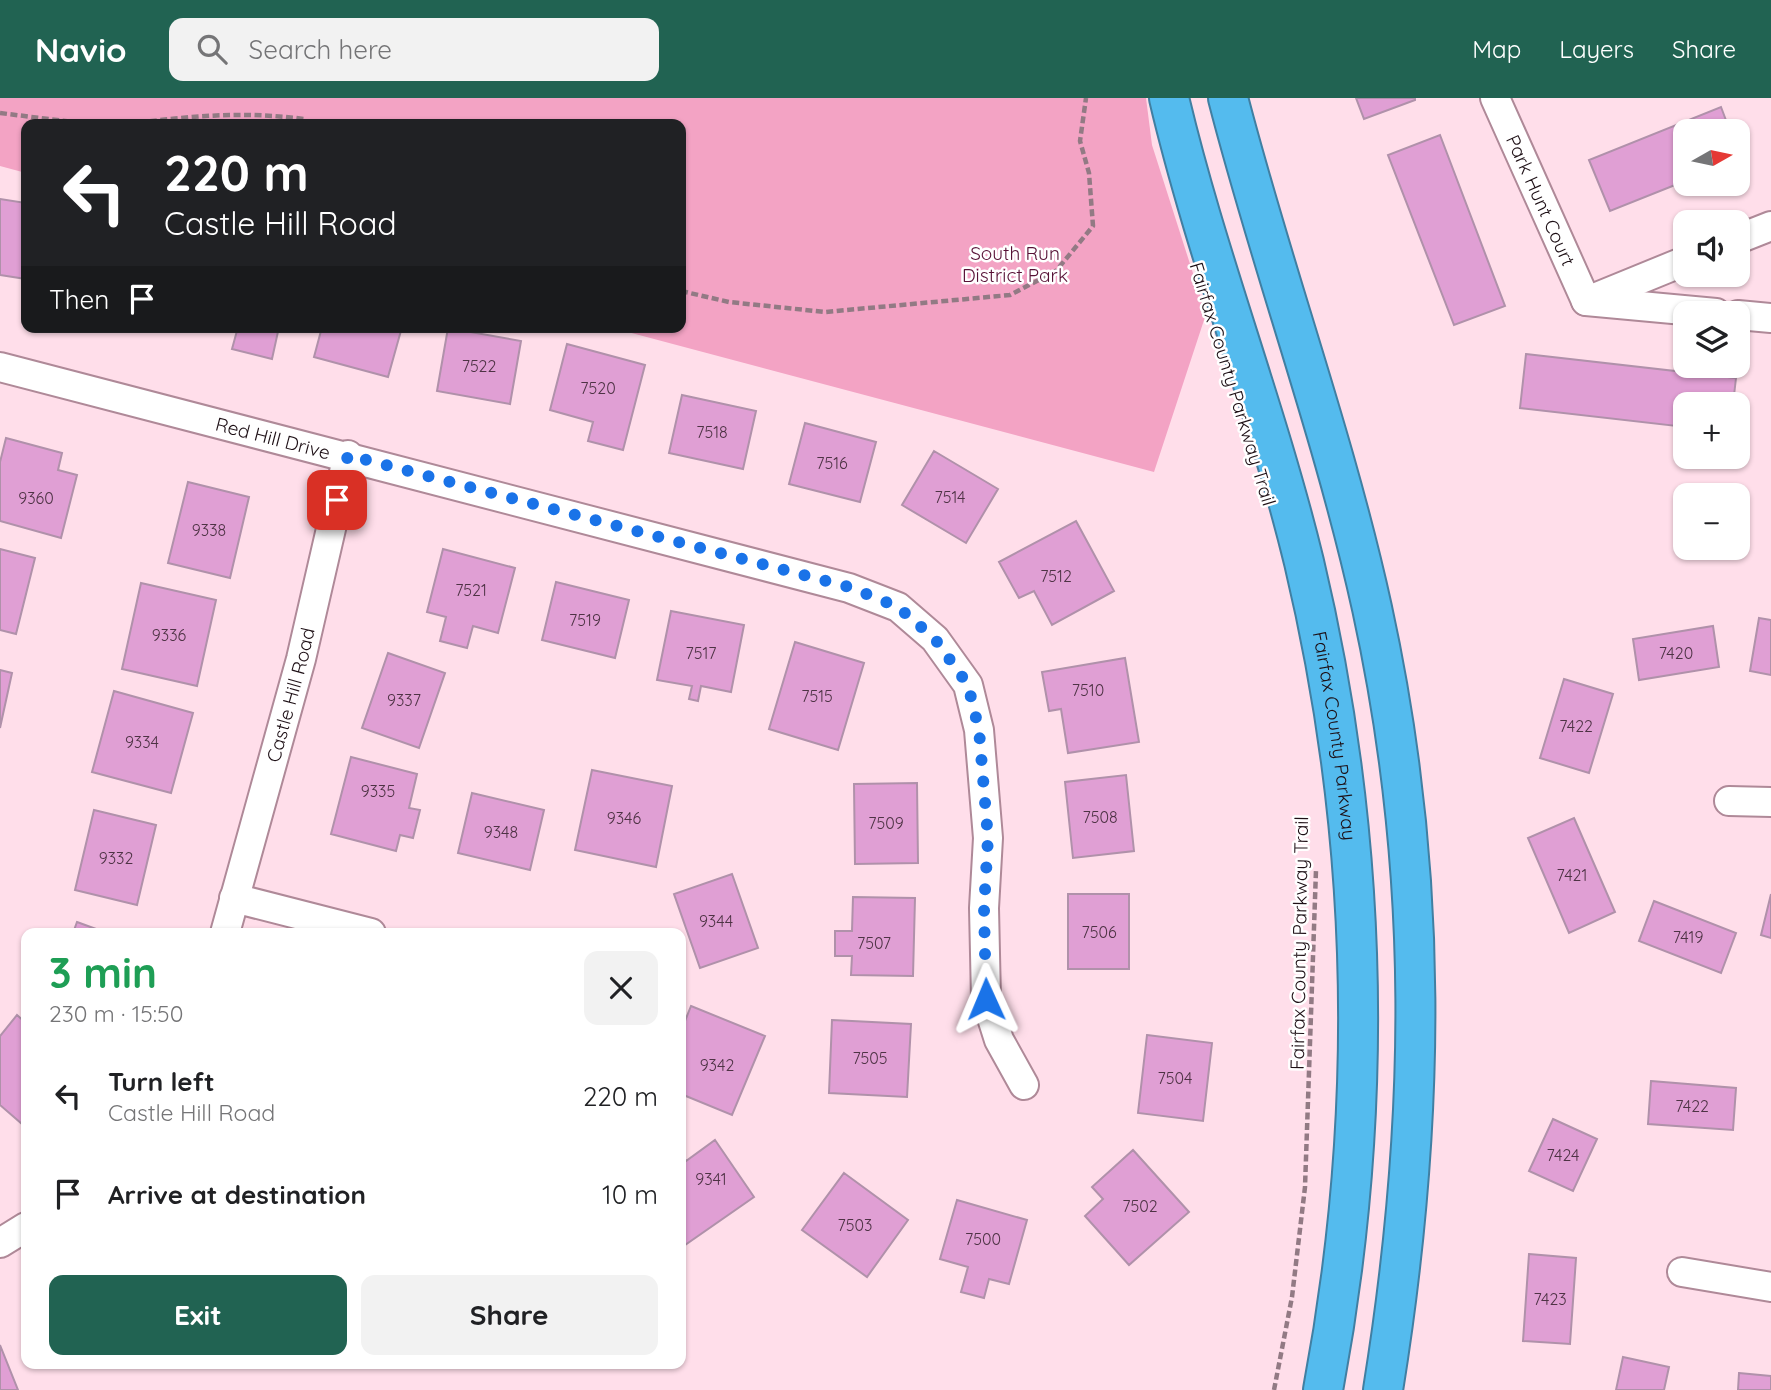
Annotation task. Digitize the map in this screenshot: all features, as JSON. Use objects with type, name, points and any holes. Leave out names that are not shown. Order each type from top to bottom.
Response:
[{"type":"highway","name":"Fairfax County Parkway","points":[[1169,98],[1193,189],[1303,561],[1327,671],[1344,781],[1354,884],[1360,1052],[1352,1191],[1323,1390]]},
{"type":"highway","points":[[1228,98],[1359,550],[1384,668],[1403,785],[1417,967],[1417,1085],[1408,1213],[1383,1390]]},
{"type":"street","name":"Park Hunt Court","points":[[1494,98],[1586,301]]},
{"type":"street","points":[[1750,234],[1771,226]]},
{"type":"street","points":[[1586,301],[1673,266]]},
{"type":"street","points":[[1586,301],[1673,309]]},
{"type":"street","points":[[1750,316],[1771,318]]},
{"type":"street","name":"Red Hill Drive","points":[[0,367],[348,455],[849,587],[898,607],[935,639],[968,685],[979,730],[988,838],[984,908],[986,999],[999,1040],[1024,1085]]},
{"type":"street","name":"Castle Hill Road","points":[[226,928],[301,659],[348,455]]},
{"type":"street","points":[[1729,801],[1771,802]]},
{"type":"street","points":[[234,898],[351,928]]},
{"type":"street","points":[[0,1243],[21,1230]]},
{"type":"street","points":[[1682,1272],[1771,1287]]},
{"type":"path","points":[[686,292],[729,302],[825,312],[1010,295],[1056,271],[1094,226],[1089,173],[1080,141],[1086,98]]},
{"type":"path","points":[[0,113],[49,119]]},
{"type":"path","points":[[168,119],[261,113],[304,119]]},
{"type":"path","name":"Fairfax County Parkway Trail","points":[[1274,1390],[1292,1297],[1305,1187],[1316,865]]},
{"type":"green space","name":"South Run District Park","points":[[0,98],[1146,98],[1152,145],[1206,314],[1154,472],[632,333],[686,333],[686,119],[21,119],[21,172],[0,166]]},
{"type":"building","points":[[1356,98],[1415,98],[1415,100],[1364,119]]},
{"type":"building","points":[[1721,107],[1726,119],[1691,119]]},
{"type":"building","points":[[1673,126],[1673,186],[1610,211],[1589,160]]},
{"type":"building","points":[[1440,135],[1505,306],[1454,325],[1388,155]]},
{"type":"building","points":[[0,199],[21,202],[21,278],[0,275]]},
{"type":"building","points":[[236,333],[278,333],[272,359],[232,349]]},
{"type":"building","points":[[320,333],[400,333],[388,377],[314,357]]},
{"type":"building","points":[[447,333],[476,333],[521,341],[510,404],[437,391]]},
{"type":"building","points":[[567,344],[645,365],[623,450],[588,441],[593,422],[550,410]]},
{"type":"building","points":[[1526,354],[1673,371],[1673,378],[1736,378],[1734,392],[1673,392],[1673,426],[1520,408]]},
{"type":"building","points":[[682,395],[756,411],[743,469],[669,453]]},
{"type":"building","points":[[805,423],[876,442],[860,502],[789,484]]},
{"type":"building","points":[[6,438],[62,453],[58,470],[77,475],[61,538],[0,521],[0,462]]},
{"type":"building","points":[[934,451],[998,489],[966,543],[902,505]]},
{"type":"building","points":[[188,482],[249,497],[230,578],[168,563]]},
{"type":"building","points":[[1076,521],[1114,591],[1052,625],[1034,591],[1019,598],[999,562]]},
{"type":"building","points":[[0,549],[35,558],[16,634],[0,630]]},
{"type":"building","points":[[443,549],[515,568],[498,633],[473,626],[467,648],[440,641],[446,617],[427,612]]},
{"type":"building","points":[[556,582],[629,600],[615,658],[542,640]]},
{"type":"building","points":[[141,583],[216,600],[197,686],[122,669]]},
{"type":"building","points":[[671,611],[744,625],[731,692],[701,686],[698,701],[689,699],[692,686],[657,680]]},
{"type":"building","points":[[1759,618],[1771,620],[1771,675],[1750,671]]},
{"type":"building","points":[[1713,626],[1719,667],[1639,680],[1633,639]]},
{"type":"building","points":[[795,642],[864,663],[838,750],[769,729]]},
{"type":"building","points":[[388,653],[445,673],[419,748],[362,728]]},
{"type":"building","points":[[1125,658],[1139,742],[1068,753],[1061,709],[1049,711],[1042,672]]},
{"type":"building","points":[[0,670],[12,673],[0,728]]},
{"type":"building","points":[[1564,679],[1613,694],[1589,773],[1540,758]]},
{"type":"building","points":[[114,691],[193,713],[171,793],[92,772]]},
{"type":"building","points":[[351,757],[417,774],[409,808],[420,810],[413,838],[400,835],[396,851],[331,834]]},
{"type":"building","points":[[592,770],[672,786],[656,867],[575,850]]},
{"type":"building","points":[[1126,775],[1134,851],[1073,858],[1065,782]]},
{"type":"building","points":[[917,783],[918,863],[855,864],[854,784]]},
{"type":"building","points":[[472,793],[544,810],[530,870],[458,853]]},
{"type":"building","points":[[94,810],[156,825],[137,905],[75,890]]},
{"type":"building","points":[[1574,818],[1615,912],[1569,933],[1528,838]]},
{"type":"building","points":[[732,874],[758,948],[700,968],[674,894]]},
{"type":"building","points":[[1068,894],[1129,894],[1129,969],[1068,969]]},
{"type":"building","points":[[1771,894],[1771,938],[1761,935]]},
{"type":"building","points":[[853,897],[915,898],[913,976],[851,975],[852,956],[835,956],[835,931],[852,931]]},
{"type":"building","points":[[1654,901],[1736,933],[1721,973],[1639,941]]},
{"type":"building","points":[[77,922],[93,928],[75,928]]},
{"type":"building","points":[[691,1006],[765,1036],[732,1115],[686,1096],[686,1018]]},
{"type":"building","points":[[17,1015],[21,1019],[21,1123],[0,1105],[0,1036]]},
{"type":"building","points":[[832,1020],[911,1024],[907,1097],[829,1093]]},
{"type":"building","points":[[1147,1035],[1212,1043],[1203,1121],[1138,1113]]},
{"type":"building","points":[[1651,1081],[1736,1088],[1733,1130],[1648,1124]]},
{"type":"building","points":[[1553,1119],[1597,1139],[1573,1191],[1529,1171]]},
{"type":"building","points":[[715,1140],[754,1197],[686,1244],[686,1161]]},
{"type":"building","points":[[1133,1150],[1189,1212],[1129,1265],[1085,1216],[1103,1199],[1092,1187]]},
{"type":"building","points":[[844,1173],[908,1220],[867,1277],[802,1230]]},
{"type":"building","points":[[957,1200],[1027,1220],[1009,1284],[989,1279],[984,1298],[961,1292],[968,1267],[940,1259]]},
{"type":"building","points":[[1529,1254],[1576,1258],[1570,1344],[1523,1341]]},
{"type":"building","points":[[0,1345],[18,1390],[0,1390]]},
{"type":"building","points":[[1623,1357],[1669,1367],[1664,1390],[1616,1390]]},
{"type":"building","points":[[1739,1373],[1771,1376],[1771,1390],[1738,1390]]},
{"type":"route","points":[[337,500],[348,455],[849,587],[898,607],[935,639],[968,685],[979,730],[988,838],[984,908],[986,999]]}]
